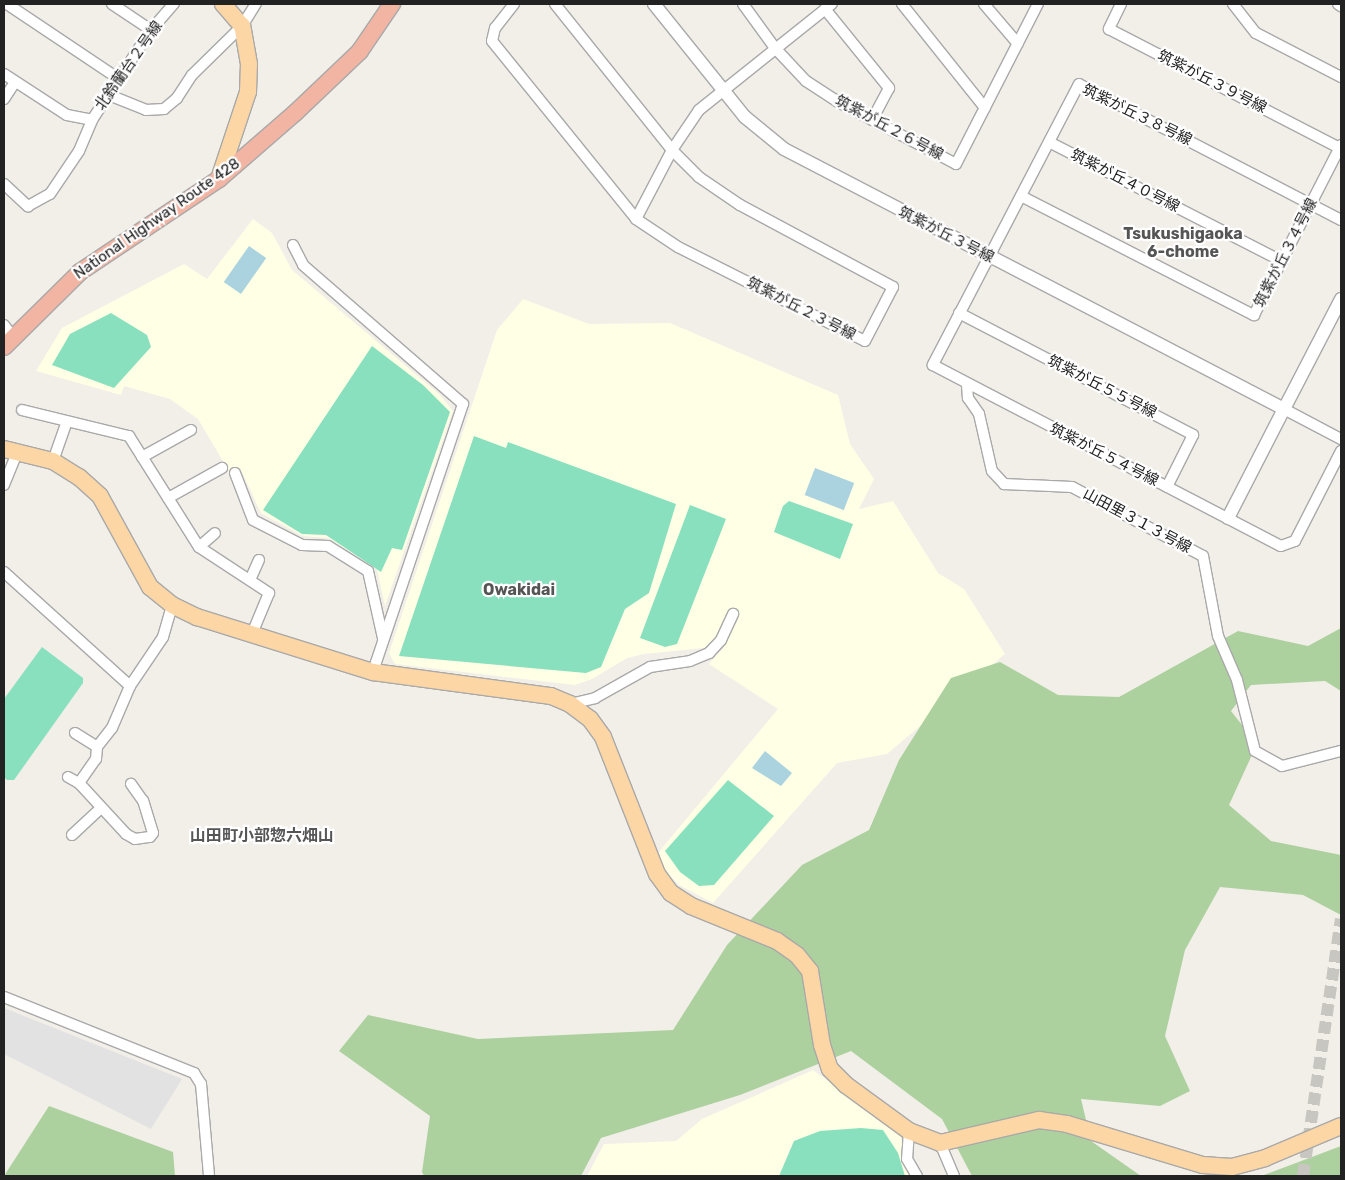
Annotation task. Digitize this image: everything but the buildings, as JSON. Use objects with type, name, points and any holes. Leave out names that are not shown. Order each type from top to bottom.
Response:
[{"type":"highway","name":"National Highway Route 428","points":[[7,336],[80,272],[219,179],[343,68],[375,32],[392,4]]},
{"type":"main road","points":[[219,179],[248,92],[249,64],[242,26],[223,4]]},
{"type":"main road","points":[[11,451],[53,461],[80,477],[100,496],[150,587],[172,605],[251,636],[373,672],[552,696],[570,704],[590,719],[603,737],[657,874],[671,893],[691,906],[777,942],[797,955],[810,971],[822,1044],[830,1069],[846,1085],[908,1131],[940,1143],[1039,1120],[1067,1124],[1203,1165],[1232,1167],[1265,1158],[1341,1126]]},
{"type":"street","points":[[7,4],[119,79]]},
{"type":"street","points":[[112,4],[151,30]]},
{"type":"street","name":"北鈴蘭台２号線","points":[[4,74],[67,115],[92,120],[151,30],[174,4]]},
{"type":"street","points":[[110,95],[146,110],[164,109],[177,98],[192,75],[242,26],[256,4]]},
{"type":"street","name":"筑紫が丘２３号線","points":[[514,4],[495,28],[492,41],[636,219],[678,246],[865,341],[893,287],[740,204],[699,177],[672,150],[555,4]]},
{"type":"street","name":"筑紫が丘３号線","points":[[654,4],[721,90],[755,127],[784,149],[988,257],[1284,409]]},
{"type":"street","name":"筑紫が丘２６号線","points":[[743,4],[775,48],[806,81],[872,120],[956,164],[1038,4]]},
{"type":"street","points":[[902,4],[985,108]]},
{"type":"street","points":[[984,4],[1018,44]]},
{"type":"street","name":"筑紫が丘３９号線","points":[[1121,4],[1109,29],[1341,146]]},
{"type":"street","points":[[1233,4],[1256,33],[1341,77]]},
{"type":"street","points":[[636,219],[672,150],[699,110],[721,90],[828,6],[889,88],[872,120]]},
{"type":"street","points":[[4,99],[15,82]]},
{"type":"street","name":"筑紫が丘３８号線","points":[[988,257],[1079,84],[1341,220]]},
{"type":"street","points":[[4,186],[28,206],[50,194],[79,151],[92,120]]},
{"type":"street","name":"筑紫が丘４０号線","points":[[1049,142],[1282,260]]},
{"type":"street","name":"筑紫が丘３４号線","points":[[1021,196],[1254,315],[1341,146]]},
{"type":"street","points":[[293,246],[303,265],[463,404],[373,672]]},
{"type":"street","name":"筑紫が丘５４号線","points":[[988,257],[933,365],[967,385],[1281,546],[1295,542],[1341,451]]},
{"type":"street","points":[[1228,518],[1341,299]]},
{"type":"street","name":"筑紫が丘５５号線","points":[[959,313],[1193,435],[1167,487]]},
{"type":"street","name":"山田里３１３号線","points":[[967,385],[968,398],[979,414],[992,472],[1004,484],[1072,487],[1203,556],[1218,636],[1237,680],[1255,751],[1282,766],[1341,751]]},
{"type":"street","points":[[1284,409],[1341,439]]},
{"type":"street","points":[[22,410],[130,436],[199,547],[269,593],[251,636]]},
{"type":"street","points":[[53,461],[68,421]]},
{"type":"street","points":[[142,457],[191,430]]},
{"type":"street","points":[[4,485],[11,451]]},
{"type":"street","points":[[168,498],[222,468]]},
{"type":"street","points":[[235,473],[253,520],[302,545],[328,546],[368,572],[384,640]]},
{"type":"street","points":[[199,547],[215,533]]},
{"type":"street","points":[[250,580],[259,560]]},
{"type":"street","points":[[4,572],[130,686]]},
{"type":"street","points":[[79,783],[96,759],[96,747],[112,728],[130,686],[162,637],[172,605]]},
{"type":"street","points":[[570,704],[595,698],[650,666],[690,660],[709,653],[721,640],[733,614]]},
{"type":"street","points":[[75,733],[96,747]]},
{"type":"street","points":[[68,777],[79,783],[100,809],[130,836],[150,837],[153,833],[143,801],[131,784]]},
{"type":"street","points":[[72,835],[100,809]]},
{"type":"street","points":[[4,997],[194,1073],[201,1084],[209,1176]]},
{"type":"street","points":[[908,1131],[907,1159],[917,1176]]},
{"type":"street","points":[[940,1143],[954,1176]]},
{"type":"shaded area","points":[[253,219],[272,233],[292,270],[439,394],[453,411],[385,606],[377,569],[329,538],[303,536],[261,513],[240,468],[230,473],[198,419],[170,399],[124,386],[121,395],[36,371],[62,328],[184,264],[207,279]]},
{"type":"shaded area","points":[[523,299],[589,324],[670,323],[838,395],[850,444],[874,479],[859,509],[893,501],[938,573],[964,589],[1005,654],[887,754],[837,763],[713,903],[679,885],[665,871],[658,853],[778,709],[709,664],[724,647],[740,615],[728,610],[715,638],[704,648],[644,654],[627,658],[592,679],[575,685],[395,664],[389,653],[497,330]]},
{"type":"shaded area","points":[[4,1008],[182,1079],[151,1129],[4,1054]]},
{"type":"shaded area","points":[[813,1070],[901,1134],[903,1162],[910,1176],[587,1176],[604,1144],[676,1141],[702,1119]]},
{"type":"green space","points":[[111,313],[147,335],[151,347],[114,388],[52,365],[70,334]]},
{"type":"green space","points":[[372,346],[423,385],[450,412],[402,550],[392,548],[381,572],[326,535],[302,534],[263,510]]},
{"type":"green space","points":[[474,436],[506,448],[508,442],[676,504],[649,593],[625,609],[601,667],[586,673],[399,656]]},
{"type":"green space","points":[[789,501],[853,524],[840,559],[774,532],[783,506]]},
{"type":"green space","points":[[690,505],[726,519],[677,644],[665,647],[640,638]]},
{"type":"green space","points":[[1341,628],[1341,691],[1325,681],[1251,685],[1231,711],[1257,744],[1229,805],[1271,841],[1341,855],[1341,915],[1303,895],[1220,887],[1185,950],[1165,1036],[1190,1091],[1160,1106],[1081,1099],[1091,1141],[1141,1176],[972,1176],[942,1119],[851,1051],[740,1095],[601,1138],[581,1176],[424,1176],[422,1172],[430,1116],[339,1051],[368,1015],[478,1039],[673,1030],[727,945],[802,865],[869,830],[899,760],[951,678],[1000,662],[1058,695],[1119,697],[1238,631],[1308,646]]},
{"type":"green space","points":[[42,647],[83,678],[83,683],[14,780],[7,780],[4,777],[4,699]]},
{"type":"green space","points":[[728,780],[774,816],[714,885],[699,886],[680,872],[665,851]]},
{"type":"green space","points":[[49,1106],[173,1152],[175,1176],[4,1176]]},
{"type":"green space","points":[[861,1128],[883,1130],[898,1153],[905,1176],[779,1176],[794,1141],[820,1131]]},
{"type":"green space","points":[[1341,1146],[1341,1176],[1261,1176]]},
{"type":"water","points":[[249,246],[266,258],[241,294],[224,282]]},
{"type":"water","points":[[815,468],[854,483],[844,510],[805,495]]},
{"type":"water","points":[[765,751],[792,773],[781,786],[752,768]]},
{"type":"tunnel","points":[[1303,1176],[1341,919]]},
{"type":"district","name":"Tsukushigaoka 6-chome","points":[[1183,243]]},
{"type":"district","name":"Owakidai","points":[[519,590]]},
{"type":"district","name":"山田町小部惣六畑山","points":[[262,836]]}]
